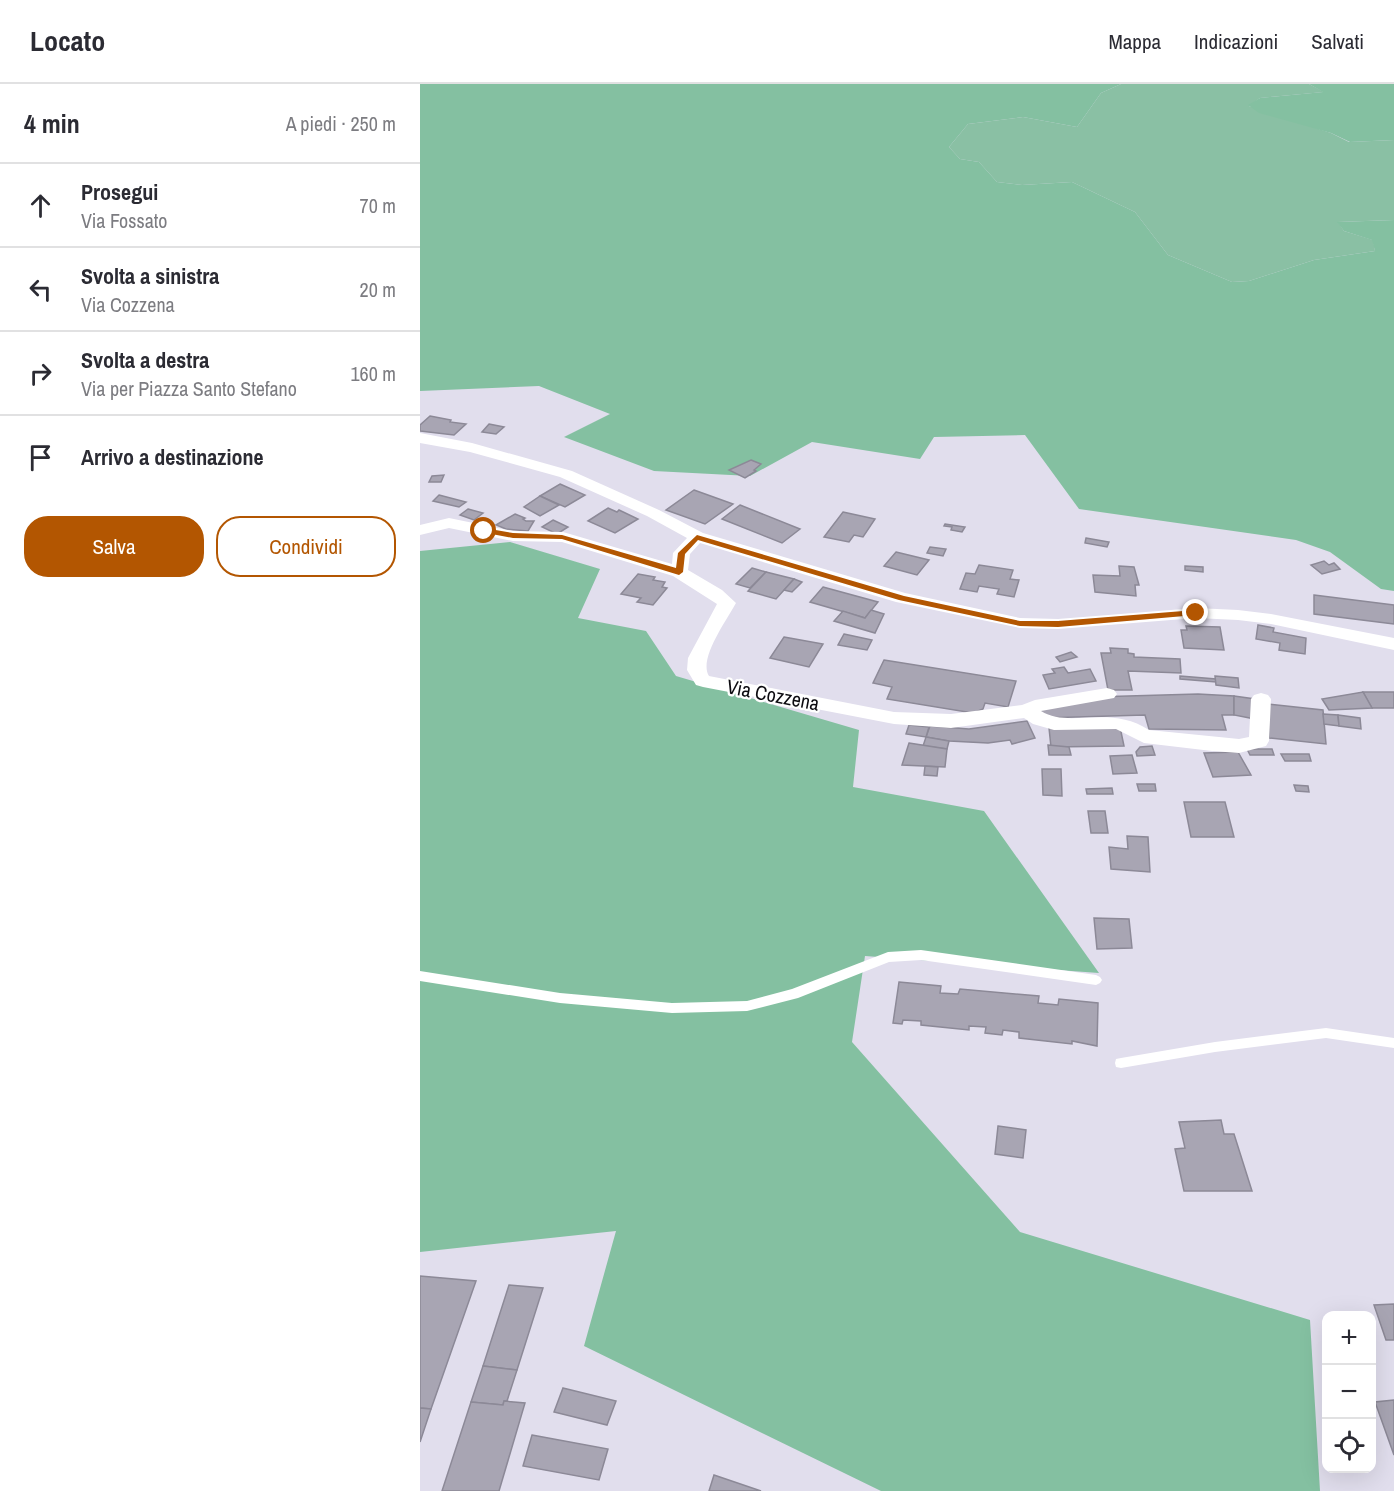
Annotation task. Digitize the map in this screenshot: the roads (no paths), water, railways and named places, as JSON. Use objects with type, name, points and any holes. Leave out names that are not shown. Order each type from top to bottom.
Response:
[{"type":"street","points":[[420,438],[472,448],[566,474],[652,513],[697,537],[902,598],[1020,623],[1058,624],[1196,613],[1227,614],[1271,619],[1394,644]]},
{"type":"street","points":[[420,530],[449,523],[513,536],[562,537],[679,572],[682,553],[697,537]]},
{"type":"street","name":"Via Cozzena","points":[[679,572],[727,603],[697,658],[696,670],[703,681],[894,718],[951,721],[1027,711]]},
{"type":"street","points":[[1107,694],[1035,706],[1027,711],[1035,718],[1053,724],[1110,721],[1136,728],[1144,736],[1239,746],[1259,741],[1261,699]]},
{"type":"lane","points":[[420,976],[560,998],[672,1008],[747,1006],[794,994],[888,957],[921,955],[1096,980]]},
{"type":"lane","points":[[1121,1063],[1215,1047],[1326,1033],[1394,1043]]}]
